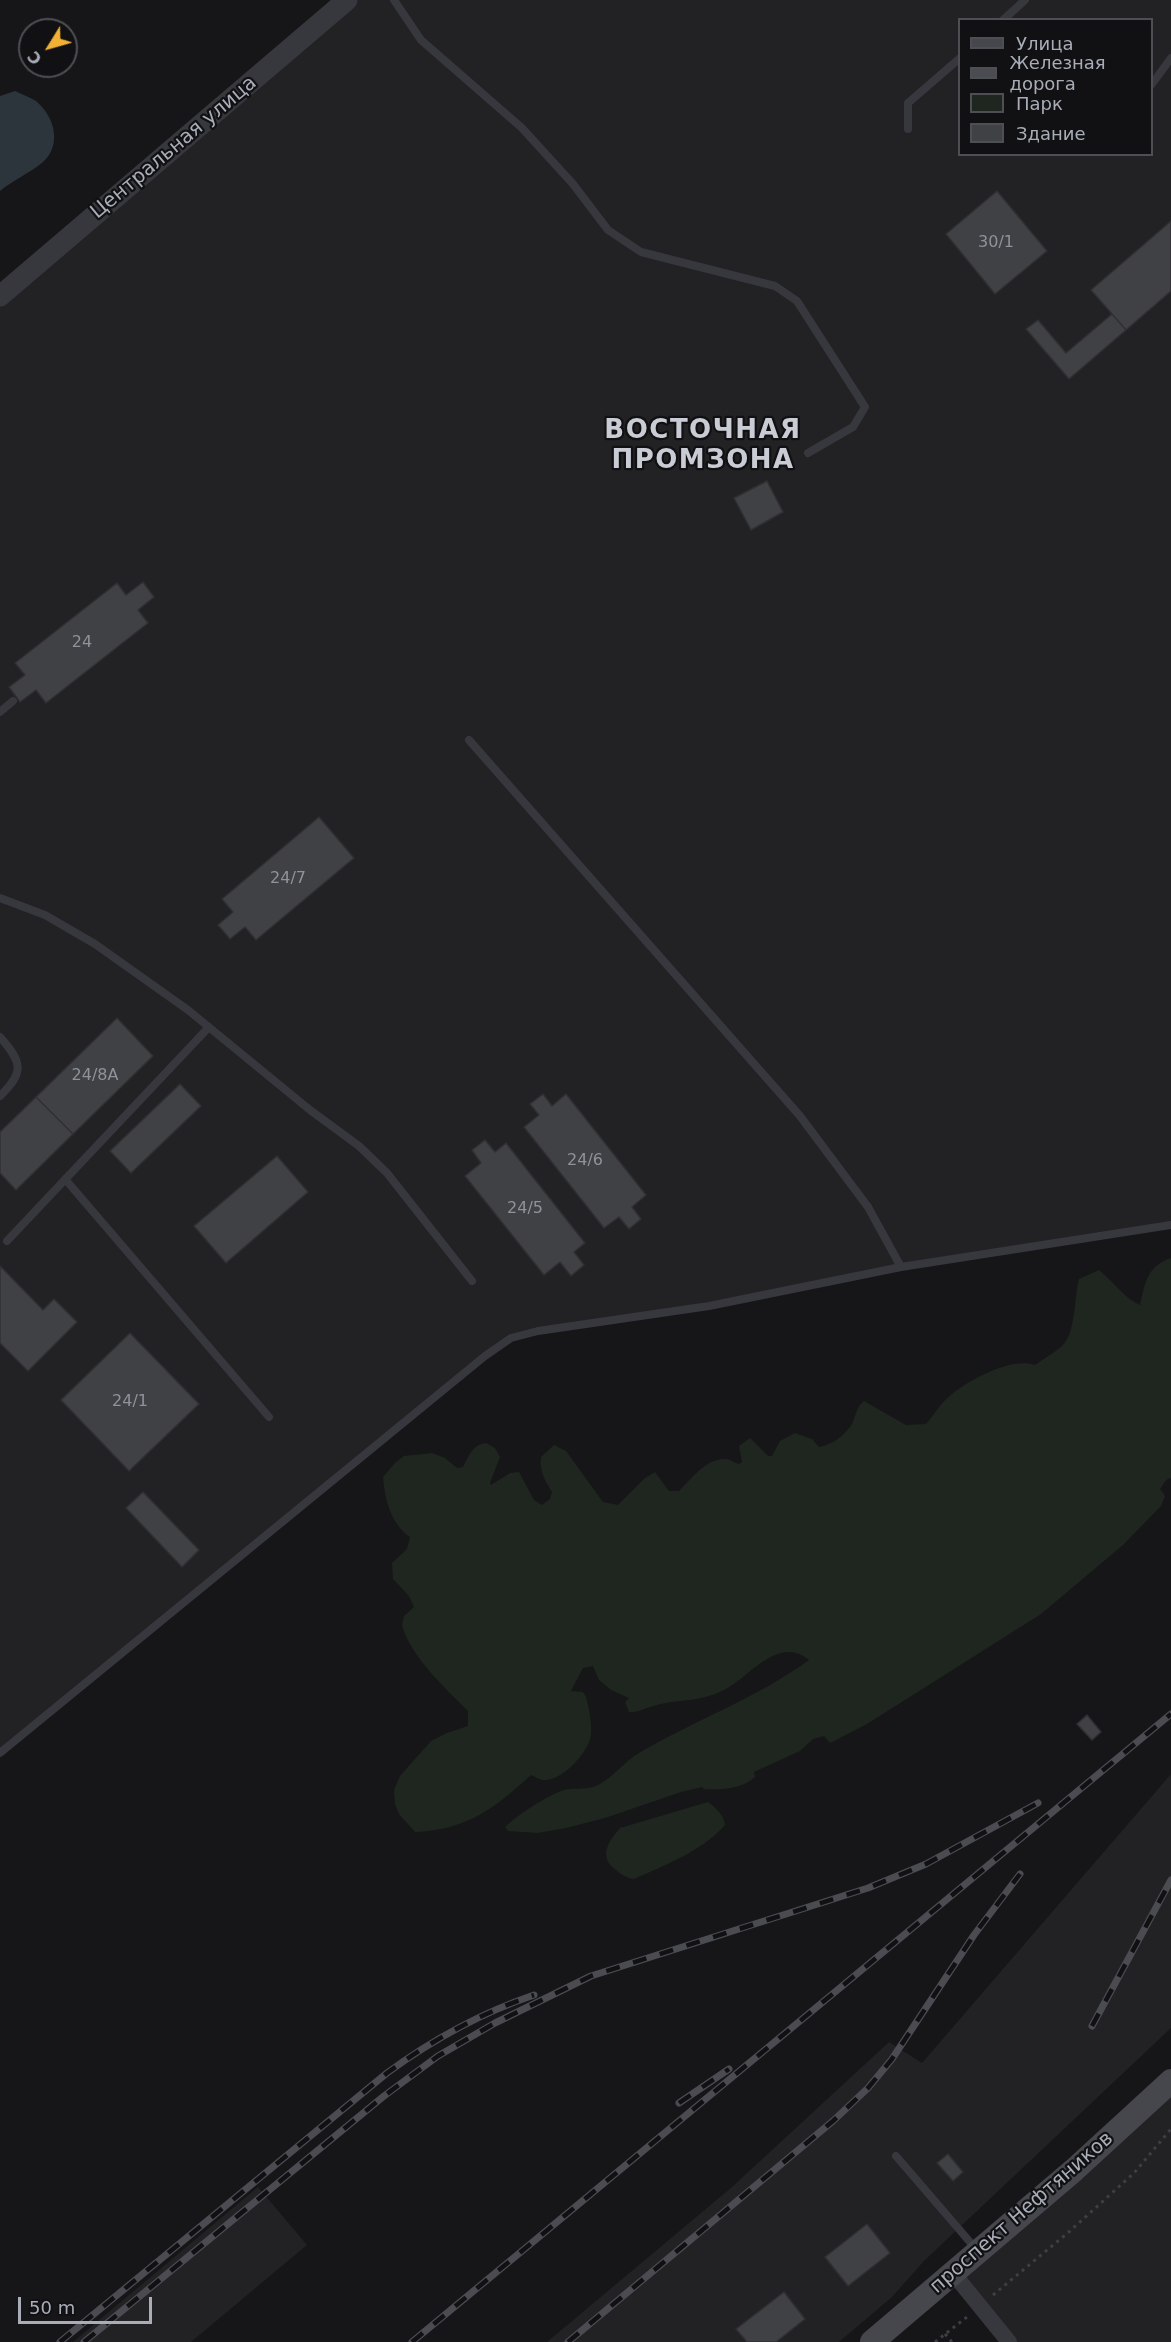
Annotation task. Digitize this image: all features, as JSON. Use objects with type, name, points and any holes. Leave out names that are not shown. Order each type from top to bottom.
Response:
[{"type":"main road","name":"проспект Нефтяников","points":[[872,2342],[1089,2156],[1171,2081]]},
{"type":"street","name":"Центральная улица","points":[[0,296],[347,0]]},
{"type":"street","points":[[953,2273],[1010,2342]]},
{"type":"lane","points":[[394,0],[422,40],[522,128],[573,183],[608,230],[641,252],[775,286],[797,301],[865,407],[853,427],[808,453]]},
{"type":"lane","points":[[1005,18],[1025,0]]},
{"type":"lane","points":[[1153,83],[1171,58]]},
{"type":"lane","points":[[908,129],[908,103],[958,59]]},
{"type":"lane","points":[[0,712],[14,701]]},
{"type":"lane","points":[[469,740],[800,1116],[868,1207],[901,1267]]},
{"type":"lane","points":[[0,898],[45,915],[95,944],[188,1010],[376,1161],[472,1281]]},
{"type":"lane","points":[[7,1241],[209,1027]]},
{"type":"lane","points":[[0,1037],[18,1060],[18,1071],[13,1083],[0,1096]]},
{"type":"lane","points":[[65,1179],[269,1416]]},
{"type":"lane","points":[[0,1753],[484,1356],[511,1338],[538,1331],[709,1306],[901,1267],[1171,1225]]},
{"type":"lane","points":[[896,2156],[979,2251]]},
{"type":"path","points":[[935,2342],[1070,2231],[1126,2180],[1171,2129]]},
{"type":"path","points":[[945,2334],[952,2342]]},
{"type":"shaded area","name":"ВОСТОЧНАЯ ПРОМЗОНА","points":[[347,0],[1171,0],[1171,1225],[901,1267],[511,1338],[0,1753],[0,296]]},
{"type":"shaded area","points":[[15,91],[36,101],[48,115],[54,131],[53,148],[43,162],[0,191],[0,96]]},
{"type":"shaded area","points":[[1171,1774],[1171,2028],[924,2261],[892,2297],[839,2342],[547,2342],[732,2187],[889,2042],[922,2063]]},
{"type":"shaded area","points":[[1171,2081],[1171,2342],[1009,2342],[953,2273]]},
{"type":"shaded area","points":[[258,2187],[307,2245],[191,2342],[73,2342]]},
{"type":"green space","points":[[1171,1258],[1171,1478],[1166,1480],[1160,1489],[1165,1496],[1161,1506],[1123,1545],[1041,1614],[867,1724],[830,1743],[824,1736],[813,1739],[800,1751],[754,1772],[755,1777],[744,1784],[724,1789],[704,1789],[702,1787],[681,1792],[605,1818],[566,1828],[538,1833],[508,1831],[505,1827],[541,1801],[564,1790],[600,1784],[639,1753],[768,1686],[809,1660],[798,1653],[776,1654],[755,1667],[736,1683],[716,1694],[660,1704],[632,1712],[629,1712],[625,1702],[629,1698],[611,1690],[599,1680],[593,1666],[583,1668],[571,1691],[583,1692],[586,1697],[591,1720],[591,1734],[586,1749],[566,1771],[550,1779],[542,1780],[531,1775],[492,1807],[465,1822],[450,1827],[415,1832],[399,1814],[395,1804],[394,1790],[400,1776],[431,1741],[468,1726],[468,1711],[421,1660],[406,1637],[402,1625],[404,1616],[414,1607],[409,1596],[393,1579],[392,1563],[407,1549],[410,1537],[403,1532],[390,1511],[383,1477],[404,1456],[432,1453],[445,1458],[457,1468],[463,1467],[477,1446],[486,1443],[495,1448],[500,1457],[491,1485],[510,1473],[519,1472],[534,1500],[542,1505],[550,1499],[552,1492],[543,1475],[541,1457],[554,1445],[566,1451],[603,1502],[618,1505],[645,1478],[655,1472],[669,1491],[679,1491],[700,1470],[712,1462],[726,1459],[739,1464],[742,1462],[739,1446],[750,1438],[768,1456],[772,1456],[780,1441],[795,1433],[812,1439],[819,1447],[829,1444],[847,1431],[864,1401],[906,1425],[926,1424],[947,1398],[968,1383],[991,1371],[1014,1364],[1035,1365],[1062,1346],[1070,1333],[1079,1279],[1099,1270],[1124,1294],[1140,1305],[1148,1276],[1163,1261]]},
{"type":"green space","points":[[708,1802],[717,1809],[725,1825],[695,1850],[634,1879],[620,1873],[607,1860],[609,1844],[620,1828]]},
{"type":"building","points":[[997,191],[1047,251],[995,294],[946,234]]},
{"type":"building","points":[[1171,221],[1171,291],[1126,330],[1091,290]]},
{"type":"building","points":[[1112,314],[1126,330],[1069,379],[1026,329],[1038,320],[1066,353]]},
{"type":"building","points":[[767,481],[783,512],[751,530],[734,498]]},
{"type":"building","points":[[143,582],[154,597],[138,610],[148,623],[46,703],[36,690],[20,702],[9,687],[25,675],[15,663],[117,583],[126,595]]},
{"type":"building","points":[[319,817],[354,858],[256,940],[245,927],[230,939],[218,925],[233,912],[222,899]]},
{"type":"building","points":[[117,1018],[153,1056],[73,1134],[36,1097]]},
{"type":"building","points":[[180,1084],[201,1106],[131,1173],[110,1151]]},
{"type":"building","points":[[543,1094],[552,1106],[566,1094],[646,1195],[632,1207],[641,1219],[629,1229],[619,1217],[604,1228],[524,1127],[539,1115],[530,1104]]},
{"type":"building","points":[[36,1097],[73,1134],[16,1190],[0,1173],[0,1132]]},
{"type":"building","points":[[485,1140],[495,1152],[506,1143],[585,1243],[574,1252],[584,1265],[571,1276],[560,1262],[544,1275],[465,1176],[481,1163],[472,1150]]},
{"type":"building","points":[[277,1156],[308,1192],[226,1263],[194,1226]]},
{"type":"building","points":[[0,1266],[43,1310],[54,1299],[77,1322],[28,1371],[0,1343]]},
{"type":"building","points":[[130,1333],[199,1404],[129,1471],[61,1400]]},
{"type":"building","points":[[143,1492],[199,1550],[182,1567],[126,1508]]},
{"type":"building","points":[[1087,1715],[1101,1732],[1092,1740],[1077,1724]]},
{"type":"building","points":[[948,2154],[963,2172],[953,2181],[937,2163]]},
{"type":"building","points":[[867,2224],[890,2253],[848,2286],[825,2257]]},
{"type":"building","points":[[784,2292],[805,2319],[776,2342],[747,2342],[736,2329]]},
{"type":"railway","points":[[412,2342],[1171,1714]]},
{"type":"railway","points":[[84,2342],[384,2096],[438,2056],[495,2023],[591,1976],[868,1888],[926,1864],[1038,1803]]},
{"type":"railway","points":[[568,2342],[833,2121],[868,2088],[892,2059],[974,1935],[1020,1874]]},
{"type":"railway","points":[[1092,2026],[1171,1880]]},
{"type":"railway","points":[[60,2342],[387,2073],[458,2028],[534,1995]]},
{"type":"railway","points":[[679,2103],[729,2069]]},
{"type":"district","name":"ВОСТОЧНАЯ ПРОМЗОНА","points":[[703,446]]}]
